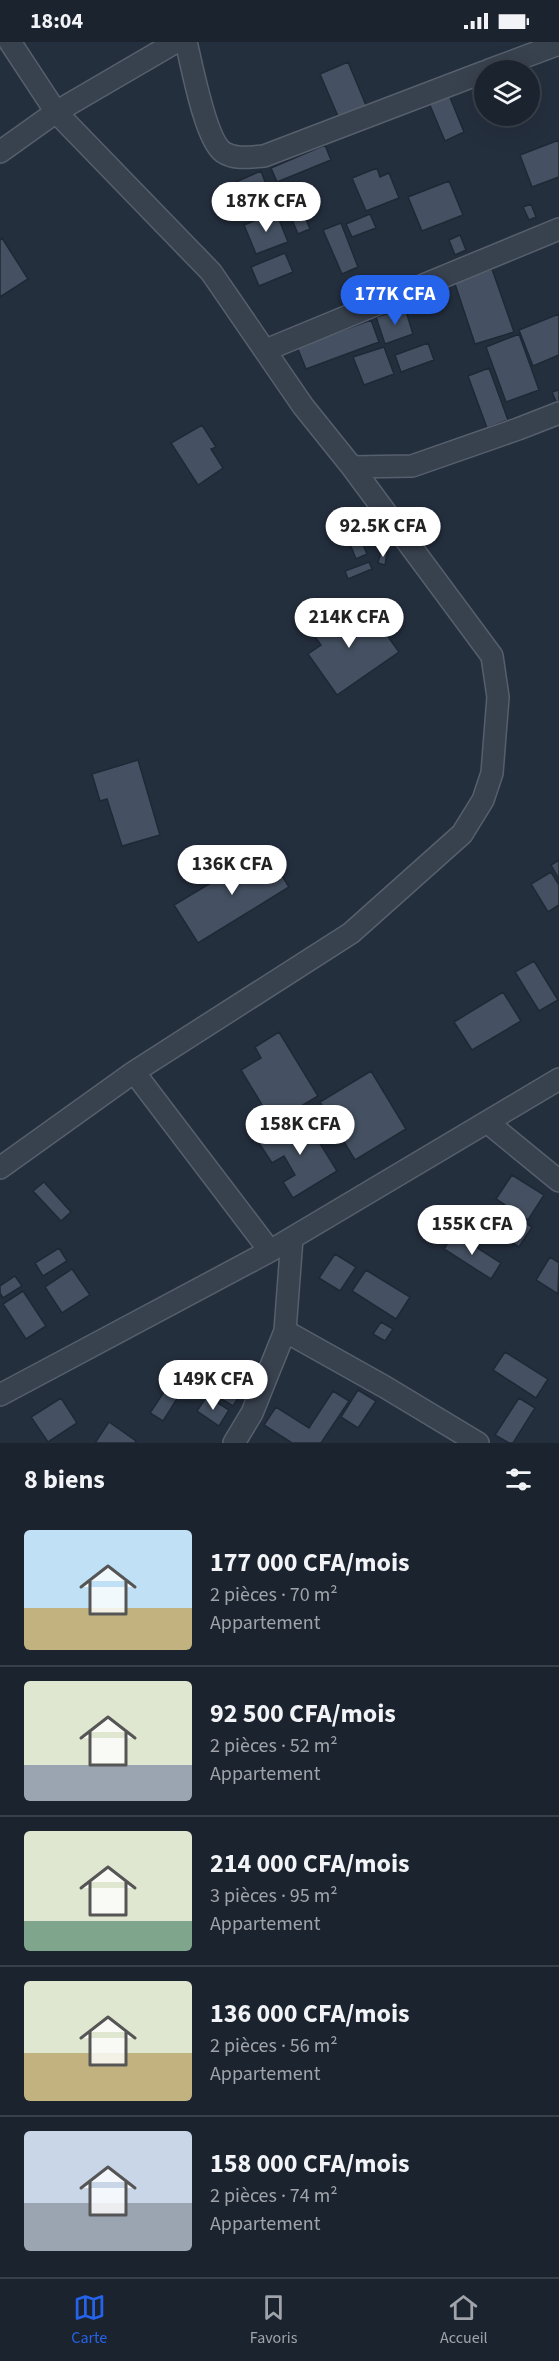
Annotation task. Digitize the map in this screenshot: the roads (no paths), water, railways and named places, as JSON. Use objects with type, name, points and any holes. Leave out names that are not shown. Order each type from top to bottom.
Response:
[{"type":"street","points":[[0,1168],[134,1072],[351,933],[462,834],[483,800],[492,773],[498,697],[492,656],[352,467],[303,406],[211,272],[56,112],[10,42]]},
{"type":"street","points":[[0,152],[56,112],[176,42]]},
{"type":"street","points":[[186,42],[206,122],[221,151],[234,157],[264,156],[474,76]]},
{"type":"street","points":[[516,60],[559,44]]},
{"type":"street","points":[[266,350],[559,229]]},
{"type":"street","points":[[352,467],[412,466],[559,413]]},
{"type":"street","points":[[134,1072],[270,1251]]},
{"type":"street","points":[[0,1395],[270,1251],[559,1079]]},
{"type":"street","points":[[487,1122],[559,1181]]},
{"type":"street","points":[[234,1443],[252,1413],[285,1331],[292,1238]]},
{"type":"street","points":[[285,1331],[478,1443]]}]
